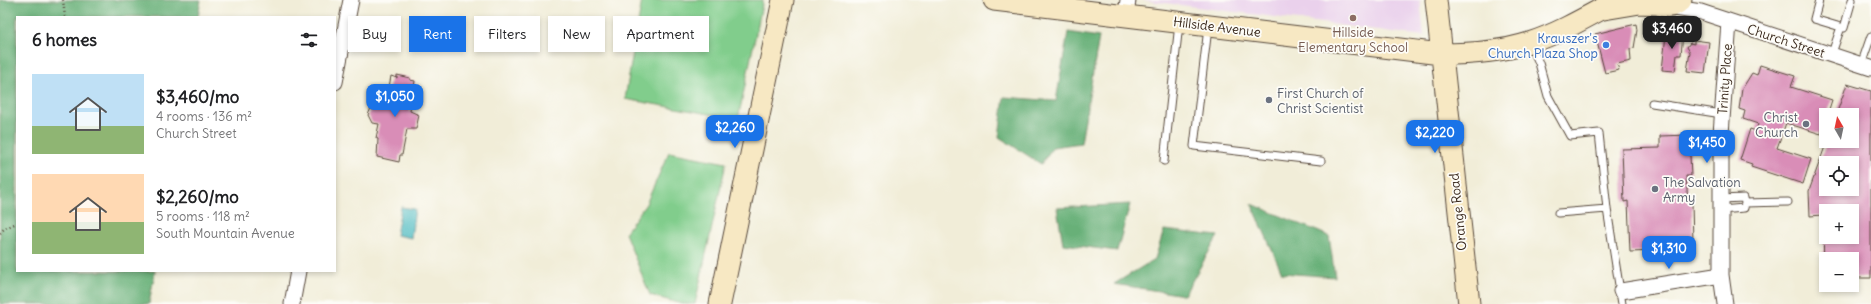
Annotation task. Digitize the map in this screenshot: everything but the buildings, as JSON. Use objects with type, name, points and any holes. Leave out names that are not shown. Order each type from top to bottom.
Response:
[{"type":"street","points":[[336,77],[351,0]]},
{"type":"street","points":[[720,304],[783,0]]},
{"type":"street","name":"Hillside Avenue","points":[[994,0],[1127,8],[1179,22],[1441,54]]},
{"type":"street","name":"Orange Road","points":[[1436,0],[1469,304]]},
{"type":"street","name":"Church Street","points":[[1689,0],[1701,12]]},
{"type":"street","name":"Church Street","points":[[1441,54],[1475,53],[1513,48],[1530,43],[1610,5],[1665,3],[1701,12],[1866,67]]},
{"type":"street","name":"Trinity Place","points":[[1725,304],[1721,275],[1722,114],[1729,22]]},
{"type":"street","points":[[292,304],[298,272]]},
{"type":"street","points":[[1621,298],[1721,275]]},
{"type":"lane","points":[[1819,0],[1814,19],[1844,28],[1852,0]]},
{"type":"lane","points":[[1164,161],[1179,22]]},
{"type":"lane","points":[[1208,25],[1194,146],[1321,161]]},
{"type":"lane","points":[[1831,56],[1841,27]]},
{"type":"lane","points":[[1866,67],[1871,36]]},
{"type":"lane","points":[[1530,43],[1539,63],[1548,96],[1570,136],[1599,134],[1607,209],[1621,298]]},
{"type":"lane","points":[[1652,103],[1722,114]]},
{"type":"lane","points":[[1721,204],[1788,202]]},
{"type":"lane","points":[[1721,204],[1744,203]]},
{"type":"lane","points":[[1558,214],[1607,209]]},
{"type":"path","points":[[63,0],[65,16]]},
{"type":"path","points":[[0,234],[5,228],[16,223]]},
{"type":"shaded area","name":"Hillside Elementary School","points":[[1141,0],[1420,0],[1424,36]]},
{"type":"green space","points":[[0,0],[201,0],[198,16],[16,16],[16,272],[155,272],[149,304],[0,304]]},
{"type":"green space","points":[[642,0],[763,0],[738,119],[625,99],[633,52],[709,52],[709,16],[639,16]]},
{"type":"green space","points":[[1068,32],[1099,37],[1081,143],[1053,147],[1041,164],[999,137],[1004,97],[1056,101]]},
{"type":"green space","points":[[669,152],[726,163],[695,304],[682,304],[650,295],[625,233],[646,204]]},
{"type":"green space","points":[[1130,204],[1117,251],[1063,244],[1057,208]]},
{"type":"green space","points":[[1252,204],[1329,236],[1335,277],[1282,273]]},
{"type":"green space","points":[[1164,230],[1218,236],[1184,295],[1114,284],[1155,259]]},
{"type":"water","points":[[401,207],[415,209],[411,238],[396,235]]},
{"type":"place","name":"Hillside Elementary School","points":[[1353,18]]},
{"type":"place","name":"Krauszer's Church Plaza Shop","points":[[1606,45]]},
{"type":"place","name":"First Church of Christ Scientist","points":[[1269,100]]},
{"type":"place","name":"Christ Church","points":[[1806,124]]},
{"type":"place","name":"The Salvation Army","points":[[1655,189]]}]
